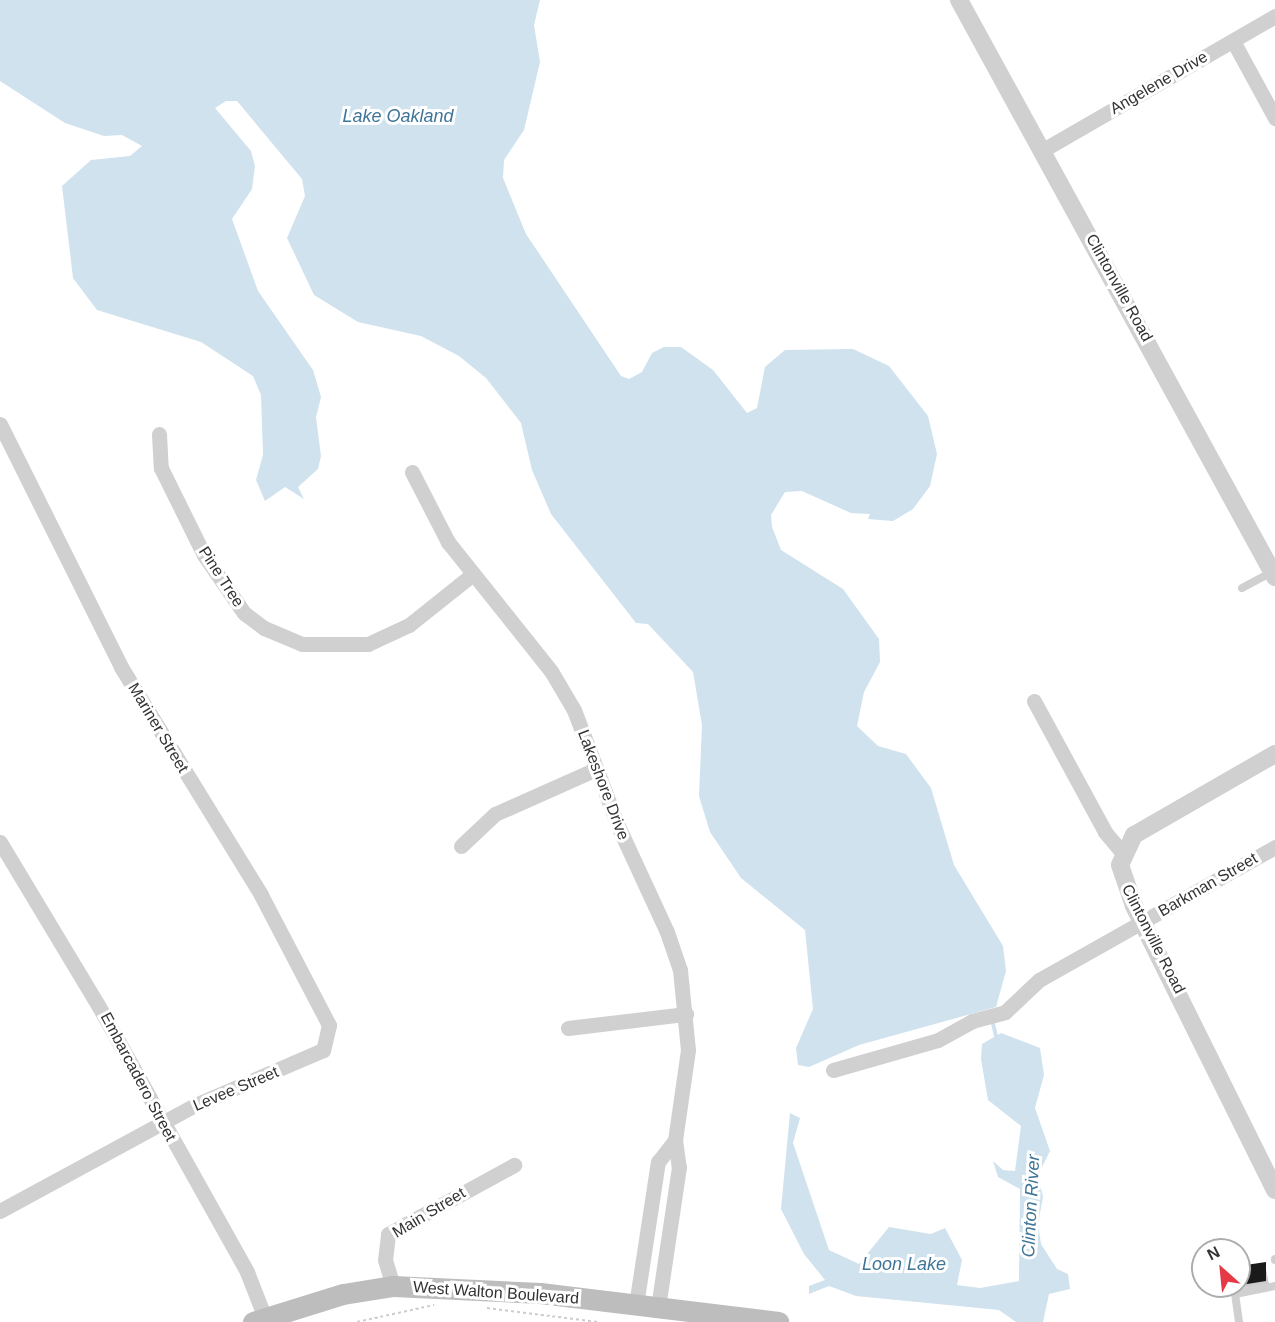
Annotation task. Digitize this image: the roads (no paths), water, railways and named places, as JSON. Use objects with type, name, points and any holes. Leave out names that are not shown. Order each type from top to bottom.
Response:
[{"type":"main road","name":"West Walton Boulevard","points":[[259,1320],[343,1294],[393,1286],[540,1293],[778,1322]]},
{"type":"street","name":"Clintonville Road","points":[[959,0],[1274,574]]},
{"type":"street","name":"Angelene Drive","points":[[1043,150],[1275,16]]},
{"type":"street","points":[[1233,41],[1275,118]]},
{"type":"street","name":"Mariner Street","points":[[0,424],[121,667],[261,895],[329,1025]]},
{"type":"street","name":"Pine Tree","points":[[159,434],[160,468],[204,555],[244,613],[264,628],[302,644],[368,644],[409,625],[473,574]]},
{"type":"street","name":"Lakeshore Drive","points":[[412,472],[431,516],[473,574],[551,671],[574,710],[596,769],[668,932],[686,1014],[686,1073],[675,1140],[679,1167],[658,1308]]},
{"type":"street","points":[[1034,701],[1106,832],[1122,852],[1150,824],[1275,754]]},
{"type":"street","points":[[461,846],[495,814],[596,769]]},
{"type":"street","name":"Embarcadero Street","points":[[0,842],[247,1272],[259,1320]]},
{"type":"street","name":"Barkman Street","points":[[833,1070],[938,1041],[972,1021],[1005,1012],[1039,980],[1275,847]]},
{"type":"street","name":"Clintonville Road","points":[[1122,852],[1124,885],[1275,1190]]},
{"type":"street","points":[[568,1028],[686,1014]]},
{"type":"street","name":"Levee Street","points":[[0,1211],[163,1124],[324,1050],[329,1025]]},
{"type":"street","name":"Lakeshore Drive","points":[[636,1305],[658,1162],[675,1140]]},
{"type":"street","name":"Main Street","points":[[393,1286],[385,1260],[388,1234],[514,1165]]},
{"type":"lane","points":[[1242,588],[1274,574]]},
{"type":"lane","points":[[1239,1322],[1235,1294],[1275,1286]]},
{"type":"water","name":"Lake Oakland","points":[[0,0],[540,0],[534,25],[540,62],[524,130],[504,160],[503,178],[526,234],[621,376],[629,379],[642,372],[652,353],[664,347],[681,347],[713,370],[747,413],[757,408],[765,367],[785,350],[853,349],[889,366],[928,416],[937,454],[930,486],[913,509],[893,521],[868,519],[870,514],[851,513],[802,491],[785,492],[771,515],[772,527],[781,550],[843,589],[879,639],[880,662],[864,692],[857,726],[878,746],[906,754],[931,788],[954,865],[1003,946],[1006,971],[996,1007],[859,1045],[809,1067],[798,1065],[796,1048],[813,1009],[805,930],[741,878],[710,832],[699,796],[702,725],[693,672],[648,624],[636,623],[551,514],[532,470],[521,423],[486,378],[459,356],[421,336],[358,322],[314,295],[287,238],[305,196],[302,179],[237,101],[226,101],[215,108],[251,151],[255,166],[252,189],[232,219],[258,291],[313,370],[321,397],[316,417],[321,456],[318,469],[298,487],[304,499],[285,487],[265,501],[256,480],[263,455],[261,395],[253,376],[201,342],[97,310],[73,278],[62,186],[91,160],[130,156],[142,146],[122,135],[104,136],[65,123],[0,81]]},
{"type":"water","name":"Loon Lake","points":[[1001,1033],[1040,1048],[1044,1075],[1035,1108],[1050,1151],[1038,1175],[1043,1197],[1038,1224],[1041,1244],[1057,1269],[1068,1274],[1070,1289],[1049,1294],[1043,1322],[1016,1322],[999,1310],[856,1296],[829,1286],[809,1294],[809,1286],[825,1280],[804,1254],[781,1209],[790,1113],[800,1118],[793,1143],[829,1250],[859,1264],[889,1227],[931,1234],[945,1228],[962,1260],[957,1285],[980,1288],[1019,1281],[1020,1189],[998,1177],[993,1161],[1003,1170],[1015,1171],[1021,1126],[988,1100],[981,1059],[982,1044]]},
{"type":"waterway","name":"Clinton River","points":[[992,1019],[996,1036]]}]
